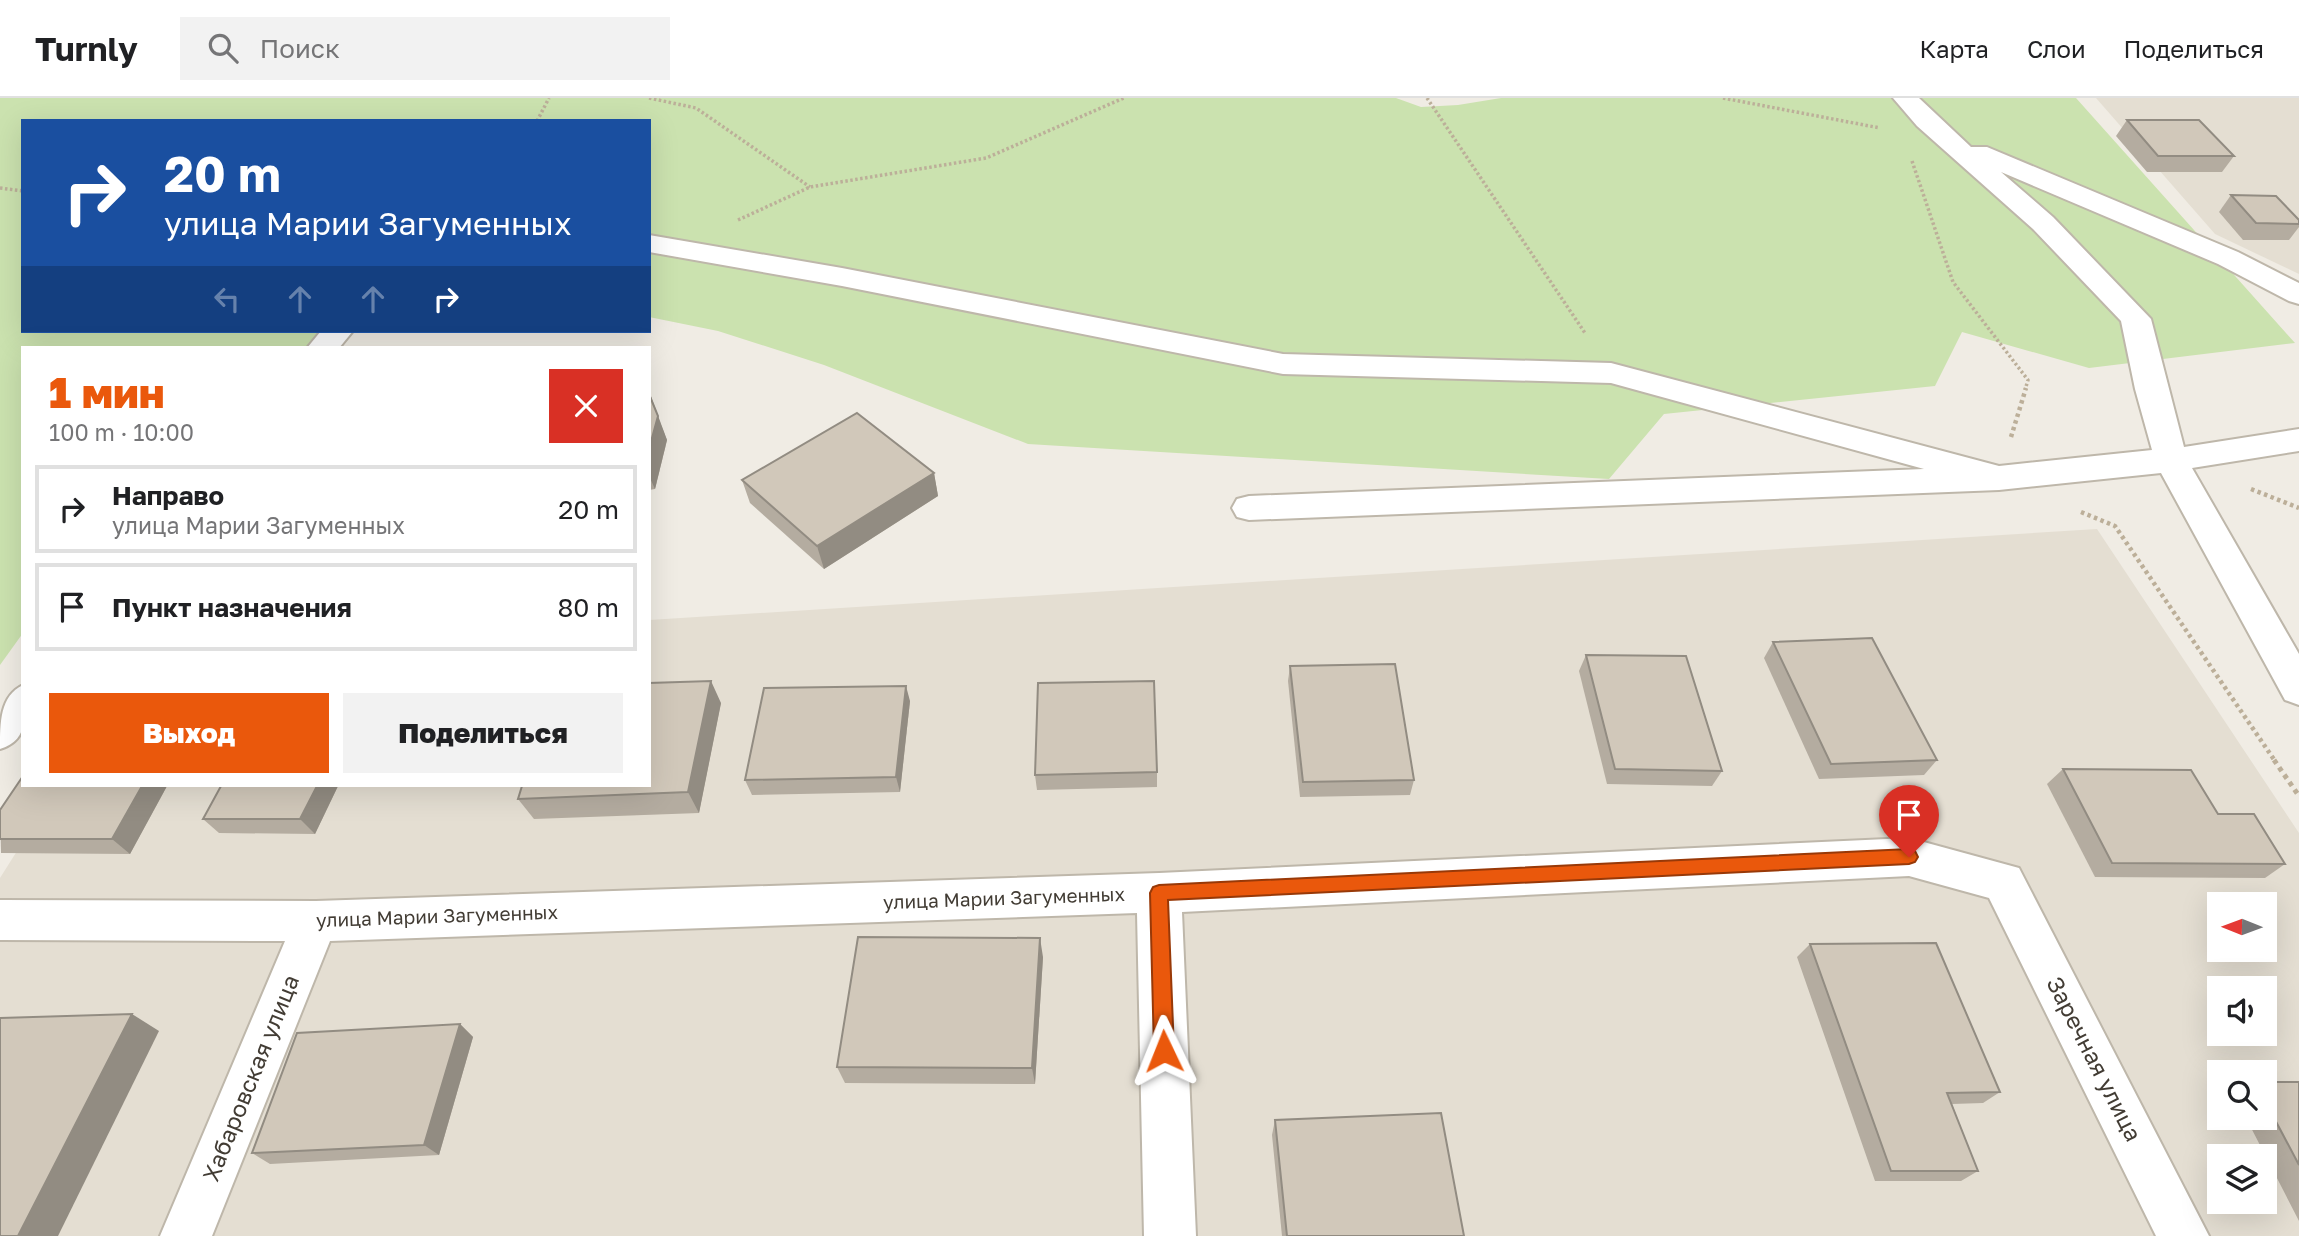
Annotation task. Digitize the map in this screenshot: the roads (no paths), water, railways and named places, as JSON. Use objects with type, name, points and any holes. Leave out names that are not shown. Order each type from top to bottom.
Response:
[{"type":"street","points":[[1905,98],[1926,121],[2043,223],[2136,319],[2151,389],[2171,460],[2299,689]]},
{"type":"street","points":[[1953,143],[2178,236],[2228,258],[2299,295]]},
{"type":"street","points":[[664,246],[842,277],[1283,363],[1611,373],[1999,478]]},
{"type":"street","points":[[324,346],[336,333]]},
{"type":"street","points":[[1249,508],[1999,478],[2171,460],[2299,440]]},
{"type":"street","points":[[0,733],[21,704]]},
{"type":"street","name":"улица Марии Загуменных","points":[[0,920],[316,920],[1159,893],[1909,857],[2004,882]]},
{"type":"street","name":"Заречная улица","points":[[2004,882],[2183,1236]]},
{"type":"street","points":[[1159,893],[1170,1236]]},
{"type":"street","name":"Хабаровская улица","points":[[186,1236],[316,920]]}]
